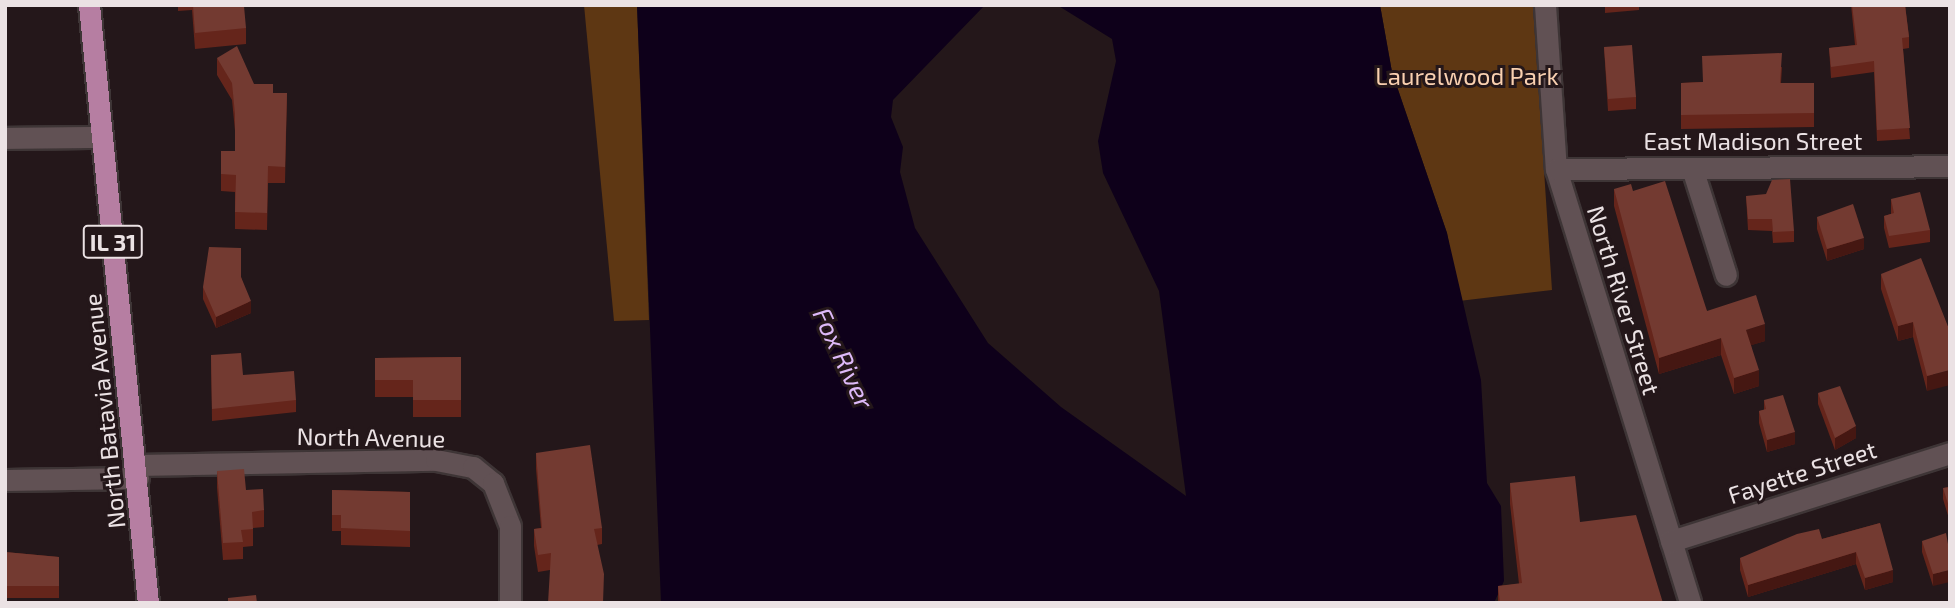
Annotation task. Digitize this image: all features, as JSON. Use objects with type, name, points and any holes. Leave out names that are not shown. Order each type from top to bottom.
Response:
[{"type":"main road","name":"North Batavia Avenue","points":[[89,5],[148,603]]},
{"type":"street","name":"North River Street","points":[[1545,5],[1556,169],[1690,603]]},
{"type":"street","points":[[5,138],[102,137]]},
{"type":"street","name":"East Madison Street","points":[[1556,169],[1950,166]]},
{"type":"street","points":[[1692,168],[1726,275]]},
{"type":"street","name":"Fayette Street","points":[[1671,541],[1950,453]]},
{"type":"street","name":"North Avenue","points":[[5,480],[137,471],[436,460],[473,467],[494,482],[510,526],[511,594]]},
{"type":"green space","points":[[584,5],[637,5],[649,320],[614,321]]},
{"type":"green space","name":"Laurelwood Park","points":[[1380,5],[1533,5],[1552,290],[1459,301],[1447,233],[1392,72]]},
{"type":"water","name":"Fox River","points":[[637,5],[985,5],[893,100],[891,117],[903,147],[900,172],[915,228],[988,343],[1061,407],[1186,496],[1159,291],[1103,173],[1098,141],[1116,61],[1112,39],[1057,5],[1380,5],[1392,72],[1447,233],[1481,380],[1487,483],[1501,506],[1504,581],[1494,603],[661,603]]},
{"type":"building","points":[[193,5],[244,6],[246,28],[195,33]]},
{"type":"building","points":[[1852,5],[1905,5],[1909,37],[1902,38],[1910,128],[1877,130],[1874,61],[1831,67],[1829,48],[1857,45]]},
{"type":"building","points":[[1632,45],[1636,97],[1608,99],[1604,47]]},
{"type":"building","points":[[237,46],[254,84],[273,84],[273,93],[287,93],[285,167],[268,166],[267,213],[235,212],[236,175],[221,174],[221,151],[235,151],[235,114],[232,83],[217,58]]},
{"type":"building","points":[[1782,53],[1780,83],[1814,83],[1814,113],[1681,115],[1681,83],[1703,82],[1702,56]]},
{"type":"building","points":[[1790,179],[1794,231],[1773,232],[1772,219],[1748,219],[1746,196],[1766,194],[1772,180]]},
{"type":"building","points":[[1665,181],[1707,311],[1756,295],[1765,324],[1746,330],[1759,370],[1734,378],[1721,338],[1659,358],[1614,189],[1631,184],[1633,191]]},
{"type":"building","points":[[1920,192],[1930,230],[1889,236],[1884,216],[1894,213],[1891,199]]},
{"type":"building","points":[[1853,204],[1864,238],[1827,249],[1817,217]]},
{"type":"building","points":[[209,247],[241,248],[241,277],[251,301],[216,317],[203,287]]},
{"type":"building","points":[[1921,258],[1950,329],[1950,370],[1927,376],[1913,322],[1898,326],[1881,274]]},
{"type":"building","points":[[241,353],[243,375],[294,371],[296,400],[212,409],[211,355]]},
{"type":"building","points":[[461,357],[461,400],[413,400],[413,380],[375,380],[375,358]]},
{"type":"building","points":[[1840,386],[1856,426],[1835,438],[1818,393]]},
{"type":"building","points":[[1783,395],[1795,432],[1767,440],[1759,411],[1766,409],[1764,400]]},
{"type":"building","points":[[590,445],[602,528],[594,529],[604,574],[603,603],[548,603],[551,553],[538,555],[534,529],[542,528],[536,453]]},
{"type":"building","points":[[244,469],[246,490],[263,489],[264,510],[252,512],[253,529],[241,530],[243,542],[223,543],[217,471]]},
{"type":"building","points":[[1575,476],[1580,522],[1636,515],[1663,603],[1500,603],[1498,586],[1522,583],[1510,483]]},
{"type":"building","points":[[1950,487],[1950,510],[1943,488]]},
{"type":"building","points":[[332,490],[410,492],[410,531],[341,528],[341,515],[332,515]]},
{"type":"building","points":[[1880,523],[1893,570],[1865,578],[1856,552],[1748,585],[1740,558],[1797,534],[1819,529],[1822,539]]},
{"type":"building","points":[[1946,533],[1950,570],[1933,574],[1922,541]]},
{"type":"building","points":[[5,552],[59,557],[59,586],[5,586]]},
{"type":"building","points":[[256,595],[257,603],[228,603],[228,598]]}]
